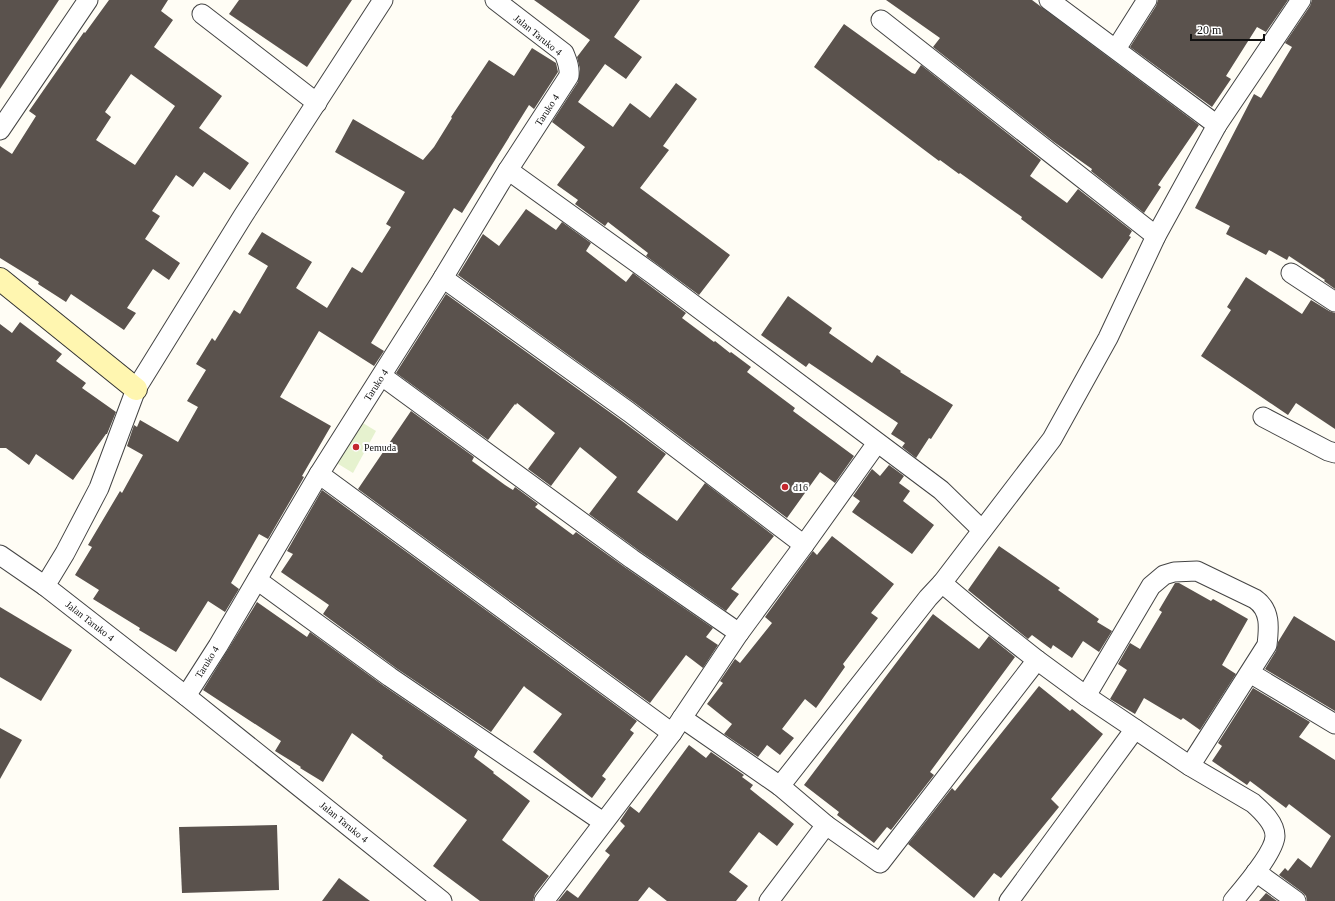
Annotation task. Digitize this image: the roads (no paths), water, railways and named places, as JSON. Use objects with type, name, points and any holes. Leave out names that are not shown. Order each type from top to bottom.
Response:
[{"type":"street","points":[[0,130],[88,0]]},
{"type":"street","points":[[45,586],[65,553],[99,488],[136,389],[243,216],[383,0]]},
{"type":"street","name":"Jalan Taruko 4","points":[[495,0],[564,53],[569,65],[569,76]]},
{"type":"street","points":[[1049,0],[1217,125]]},
{"type":"street","points":[[1116,49],[1147,0]]},
{"type":"street","points":[[780,786],[928,598],[942,583],[1052,439],[1108,338],[1156,236],[1217,125],[1301,0]]},
{"type":"street","points":[[202,14],[317,103]]},
{"type":"street","points":[[881,20],[1156,236]]},
{"type":"street","name":"Taruko 4","points":[[186,696],[257,580],[319,474],[443,278],[508,170],[569,76]]},
{"type":"street","points":[[508,170],[654,275],[941,490],[982,530]]},
{"type":"street","points":[[1291,273],[1335,302]]},
{"type":"street","points":[[443,278],[629,412],[804,545]]},
{"type":"street","points":[[0,279],[136,389]]},
{"type":"street","points":[[382,376],[632,559],[739,633]]},
{"type":"street","points":[[1263,417],[1328,451],[1335,453]]},
{"type":"street","points":[[544,901],[677,725],[739,633],[877,443]]},
{"type":"street","points":[[319,474],[677,725],[780,786],[826,824],[880,863],[1037,660]]},
{"type":"street","name":"Jalan Taruko 4","points":[[0,555],[45,586],[186,696],[442,901]]},
{"type":"street","points":[[1086,696],[1151,586],[1164,575],[1174,572],[1197,571],[1232,587],[1261,603],[1268,620],[1269,630],[1266,645],[1250,673],[1190,766]]},
{"type":"street","points":[[257,580],[390,677],[603,822]]},
{"type":"street","points":[[942,583],[1037,660],[1086,696],[1190,766],[1253,803],[1260,809],[1272,825],[1275,837],[1274,844],[1256,872],[1233,901]]},
{"type":"street","points":[[1250,673],[1335,724]]},
{"type":"street","points":[[1009,901],[1135,729]]},
{"type":"street","points":[[769,901],[826,824]]},
{"type":"street","points":[[1256,872],[1296,901]]},
{"type":"place","name":"Pemuda","points":[[356,447]]},
{"type":"place","name":"d16","points":[[785,487]]}]
